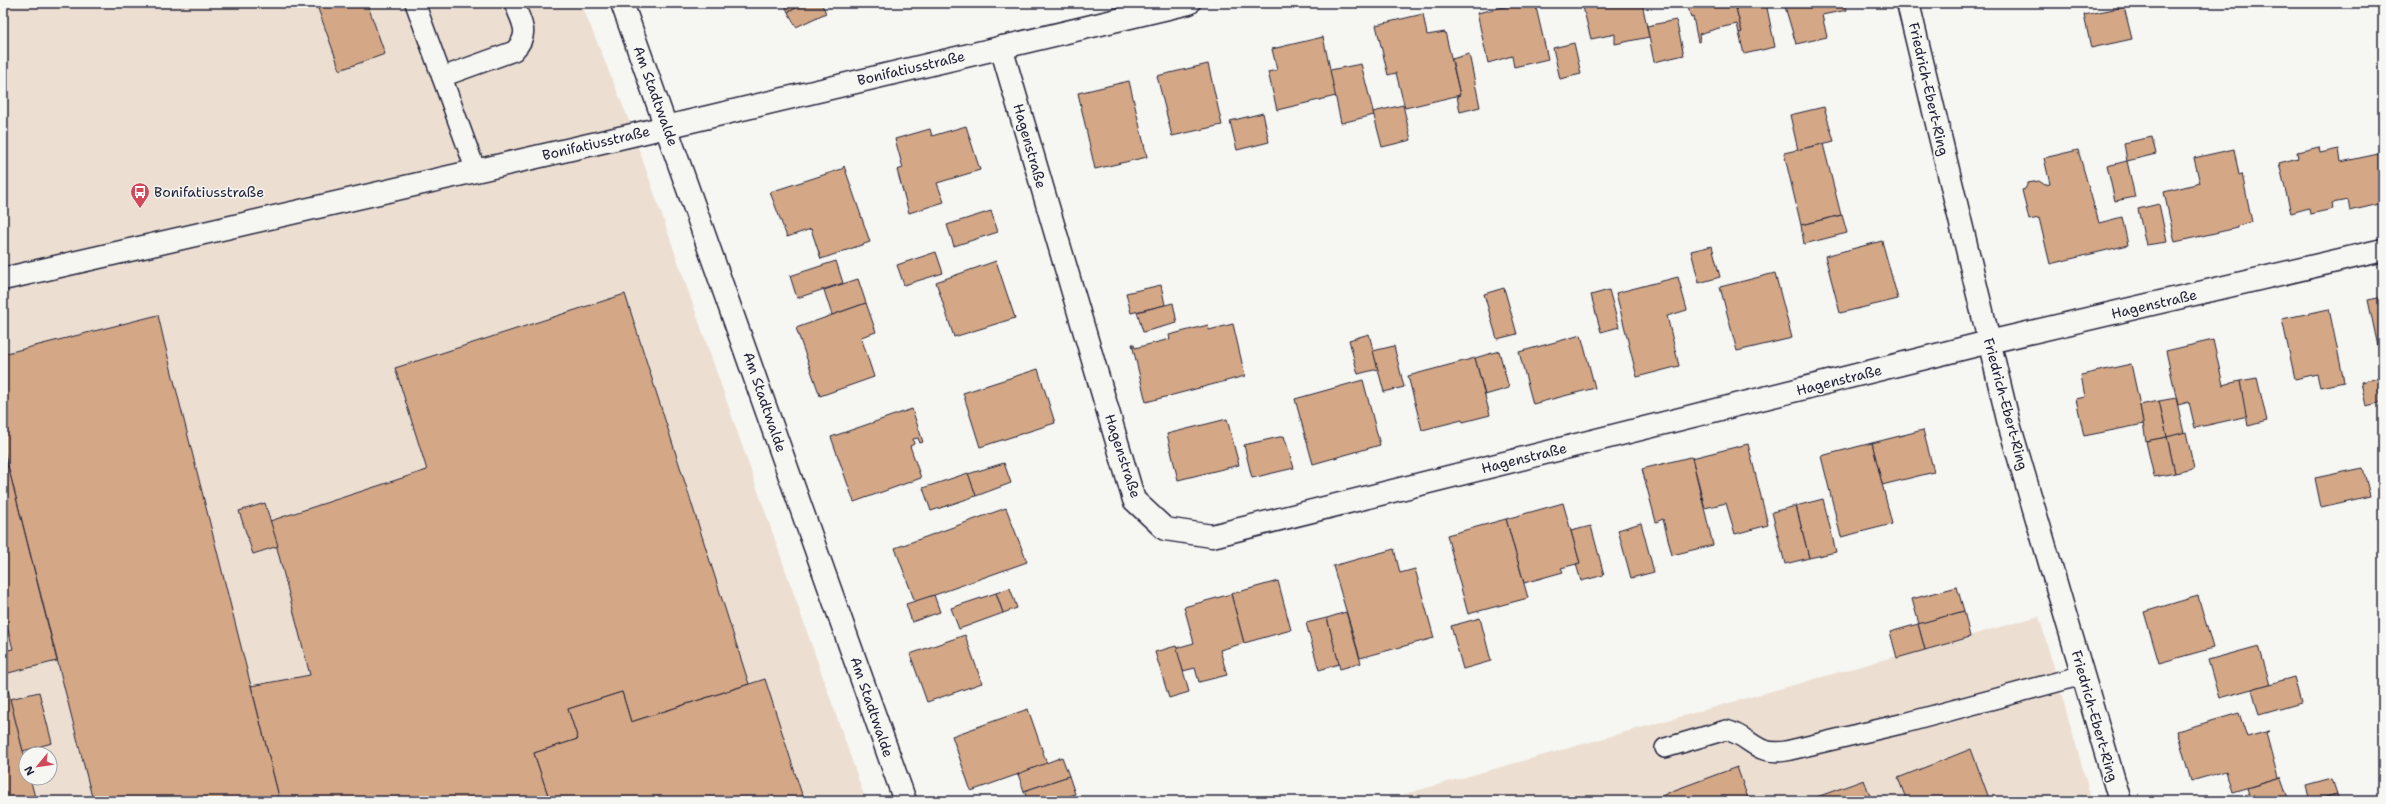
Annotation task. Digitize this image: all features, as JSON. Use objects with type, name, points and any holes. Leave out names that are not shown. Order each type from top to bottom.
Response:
[{"type":"street","name":"Am Stadtwalde","points":[[622,3],[667,126],[905,801]]},
{"type":"street","name":"Bonifatiusstraße","points":[[3,279],[667,126],[1188,3]]},
{"type":"street","name":"Friedrich-Ebert-Ring","points":[[1908,3],[2009,424],[2120,801]]},
{"type":"street","name":"Hagenstraße","points":[[1001,47],[1134,500],[1166,529],[1212,536],[1989,342],[2383,250]]},
{"type":"lane","points":[[415,3],[476,170]]},
{"type":"lane","points":[[442,77],[514,52],[523,42],[524,29],[514,3]]},
{"type":"lane","points":[[1665,748],[1726,730],[1734,732],[1764,751],[1774,753],[1786,751],[1905,723],[2083,675]]},
{"type":"shaded area","points":[[3,3],[581,3],[628,118],[866,801],[3,801]]},
{"type":"shaded area","points":[[2039,616],[2092,801],[1380,801]]},
{"type":"building","points":[[316,3],[367,3],[385,54],[340,70]]},
{"type":"building","points":[[784,3],[807,3],[788,12]]},
{"type":"building","points":[[807,3],[821,3],[826,13],[796,27],[788,12]]},
{"type":"building","points":[[1522,3],[1535,3],[1548,59],[1514,67],[1512,56],[1488,63],[1477,13]]},
{"type":"building","points":[[1582,3],[1642,3],[1649,37],[1615,44],[1615,34],[1591,39]]},
{"type":"building","points":[[1687,3],[1739,3],[1740,7],[1736,8],[1742,32],[1739,33],[1737,24],[1719,28],[1699,34],[1700,41],[1698,42],[1693,17],[1691,18]]},
{"type":"building","points":[[1739,3],[1766,3],[1775,47],[1744,54],[1739,33],[1742,32],[1736,8],[1740,7]]},
{"type":"building","points":[[1784,3],[1845,3],[1847,10],[1822,15],[1827,37],[1796,44]]},
{"type":"building","points":[[2124,7],[2132,39],[2091,48],[2084,15]]},
{"type":"building","points":[[1423,14],[1427,35],[1445,32],[1460,95],[1405,108],[1396,73],[1388,75],[1376,25]]},
{"type":"building","points":[[1676,20],[1684,55],[1654,62],[1647,26]]},
{"type":"building","points":[[1323,37],[1336,96],[1277,110],[1268,72],[1277,70],[1272,49]]},
{"type":"building","points":[[1574,43],[1581,74],[1560,79],[1553,48]]},
{"type":"building","points":[[1469,54],[1480,107],[1460,112],[1457,96],[1460,95],[1452,59]]},
{"type":"building","points":[[1208,64],[1222,125],[1172,136],[1157,76]]},
{"type":"building","points":[[1361,64],[1374,115],[1341,123],[1330,70]]},
{"type":"building","points":[[1129,81],[1147,157],[1095,169],[1078,93]]},
{"type":"building","points":[[1403,105],[1411,140],[1382,147],[1373,112]]},
{"type":"building","points":[[1824,107],[1834,141],[1798,150],[1790,115]]},
{"type":"building","points":[[1263,113],[1269,142],[1237,150],[1230,121]]},
{"type":"building","points":[[966,126],[980,170],[937,183],[944,202],[909,213],[897,170],[903,168],[895,139],[930,129],[932,136]]},
{"type":"building","points":[[2152,137],[2156,154],[2127,161],[2124,143]]},
{"type":"building","points":[[1823,144],[1841,215],[1801,225],[1784,153]]},
{"type":"building","points":[[2319,147],[2320,153],[2339,149],[2341,162],[2383,153],[2383,203],[2350,211],[2348,200],[2332,203],[2333,209],[2310,214],[2309,208],[2291,213],[2279,163],[2298,158],[2297,152]]},
{"type":"building","points":[[2234,149],[2239,175],[2242,174],[2252,222],[2237,226],[2237,228],[2175,242],[2164,192],[2200,183],[2194,158]]},
{"type":"building","points":[[2078,150],[2099,223],[2122,217],[2128,245],[2050,264],[2039,218],[2029,220],[2022,190],[2025,189],[2028,183],[2039,181],[2045,185],[2050,184],[2044,158]]},
{"type":"building","points":[[2127,161],[2135,197],[2115,201],[2107,166]]},
{"type":"building","points":[[844,166],[870,242],[821,259],[811,229],[787,237],[770,192],[842,169]]},
{"type":"building","points":[[2159,204],[2167,242],[2146,245],[2138,209]]},
{"type":"building","points":[[991,211],[998,232],[954,246],[947,225]]},
{"type":"building","points":[[1842,215],[1847,233],[1804,244],[1801,225]]},
{"type":"building","points":[[1882,241],[1898,299],[1840,313],[1825,256]]},
{"type":"building","points":[[1712,246],[1720,277],[1699,283],[1691,251]]},
{"type":"building","points":[[936,252],[943,273],[904,285],[897,265]]},
{"type":"building","points":[[836,261],[843,283],[797,298],[790,276]]},
{"type":"building","points":[[996,261],[1015,318],[954,337],[936,282]]},
{"type":"building","points":[[1775,273],[1792,338],[1737,351],[1720,287]]},
{"type":"building","points":[[1678,277],[1687,310],[1667,316],[1679,366],[1637,377],[1616,293]]},
{"type":"building","points":[[858,279],[866,303],[832,315],[824,290]]},
{"type":"building","points":[[1161,285],[1165,305],[1131,313],[1126,293]]},
{"type":"building","points":[[1504,288],[1517,334],[1497,339],[1484,294]]},
{"type":"building","points":[[1609,290],[1619,327],[1601,332],[1591,295]]},
{"type":"building","points":[[625,294],[749,684],[631,722],[622,692],[568,709],[578,739],[534,753],[550,801],[280,801],[251,686],[310,675],[270,521],[427,470],[395,368]]},
{"type":"building","points":[[2383,297],[2383,350],[2379,351],[2368,300]]},
{"type":"building","points":[[866,303],[876,332],[861,337],[874,377],[820,396],[796,328]]},
{"type":"building","points":[[1173,303],[1177,323],[1143,332],[1137,312]]},
{"type":"building","points":[[2329,309],[2344,382],[2320,387],[2317,374],[2295,379],[2282,319]]},
{"type":"building","points":[[158,315],[280,801],[93,801],[8,466],[3,446],[3,354]]},
{"type":"building","points":[[1233,324],[1245,376],[1146,402],[1132,344],[1134,344],[1135,348],[1170,339],[1169,335],[1208,325],[1209,330]]},
{"type":"building","points":[[1369,334],[1378,369],[1358,374],[1349,340]]},
{"type":"building","points":[[1581,335],[1595,388],[1533,404],[1519,352]]},
{"type":"building","points":[[2213,340],[2223,385],[2240,381],[2248,416],[2195,428],[2189,402],[2178,405],[2166,351]]},
{"type":"building","points":[[1394,346],[1404,387],[1384,392],[1373,351]]},
{"type":"building","points":[[1499,351],[1509,388],[1485,395],[1475,358]]},
{"type":"building","points":[[1475,358],[1490,415],[1422,430],[1408,376]]},
{"type":"building","points":[[2131,364],[2144,424],[2084,436],[2076,399],[2085,397],[2081,375]]},
{"type":"building","points":[[1038,369],[1055,423],[980,447],[963,393]]},
{"type":"building","points":[[2383,377],[2383,402],[2366,406],[2361,382]]},
{"type":"building","points":[[2257,378],[2267,421],[2248,426],[2240,381]]},
{"type":"building","points":[[1363,380],[1380,445],[1313,464],[1295,399]]},
{"type":"building","points":[[2176,398],[2184,433],[2167,437],[2159,401]]},
{"type":"building","points":[[2159,401],[2167,437],[2146,441],[2140,405]]},
{"type":"building","points":[[912,409],[923,442],[920,443],[918,438],[913,439],[914,444],[910,446],[921,478],[854,502],[831,437]]},
{"type":"building","points":[[1227,419],[1239,465],[1178,480],[1167,434]]},
{"type":"building","points":[[1923,430],[1934,472],[1882,485],[1872,443]]},
{"type":"building","points":[[2186,432],[2194,469],[2175,473],[2167,437]]},
{"type":"building","points":[[1284,436],[1294,468],[1252,478],[1244,445]]},
{"type":"building","points":[[2167,437],[2175,473],[2154,477],[2146,441]]},
{"type":"building","points":[[1872,443],[1892,524],[1841,537],[1821,456]]},
{"type":"building","points":[[1748,444],[1768,525],[1735,534],[1726,503],[1705,508],[1692,458]]},
{"type":"building","points":[[1690,457],[1692,458],[1713,545],[1672,555],[1663,519],[1656,522],[1642,469]]},
{"type":"building","points":[[1004,463],[1011,483],[976,496],[968,474]]},
{"type":"building","points":[[8,466],[57,661],[4,674],[3,651],[13,649],[3,611],[3,467]]},
{"type":"building","points":[[2363,468],[2370,496],[2321,507],[2315,478]]},
{"type":"building","points":[[968,473],[976,496],[931,511],[923,488]]},
{"type":"building","points":[[1823,499],[1836,552],[1809,558],[1796,506]]},
{"type":"building","points":[[265,503],[278,546],[253,554],[239,511]]},
{"type":"building","points":[[1563,503],[1580,563],[1561,568],[1563,572],[1524,583],[1506,519]]},
{"type":"building","points":[[1796,506],[1809,558],[1785,564],[1772,512]]},
{"type":"building","points":[[1006,508],[1027,562],[915,602],[895,548]]},
{"type":"building","points":[[1506,519],[1528,598],[1468,614],[1447,535]]},
{"type":"building","points":[[1641,523],[1654,572],[1631,578],[1618,530]]},
{"type":"building","points":[[1591,526],[1604,575],[1581,581],[1576,564],[1580,563],[1571,531]]},
{"type":"building","points":[[1394,549],[1400,573],[1415,569],[1434,638],[1360,658],[1333,566]]},
{"type":"building","points":[[1278,581],[1291,630],[1244,643],[1231,594]]},
{"type":"building","points":[[1957,587],[1964,611],[1919,624],[1912,599]]},
{"type":"building","points":[[1010,588],[1017,608],[1003,613],[996,593]]},
{"type":"building","points":[[996,593],[1003,613],[959,629],[951,608]]},
{"type":"building","points":[[1231,594],[1244,643],[1220,650],[1227,675],[1199,682],[1195,668],[1183,671],[1176,648],[1194,643],[1184,607]]},
{"type":"building","points":[[934,595],[940,612],[912,622],[906,604]]},
{"type":"building","points":[[2198,596],[2213,648],[2159,663],[2144,612]]},
{"type":"building","points":[[1964,611],[1970,637],[1925,650],[1918,624]]},
{"type":"building","points":[[1346,612],[1361,663],[1340,669],[1327,618]]},
{"type":"building","points":[[1327,618],[1339,664],[1319,670],[1306,623]]},
{"type":"building","points":[[1480,618],[1491,661],[1463,669],[1451,626]]},
{"type":"building","points":[[1918,624],[1925,650],[1897,658],[1890,632]]},
{"type":"building","points":[[965,635],[982,683],[927,702],[910,654]]},
{"type":"building","points":[[1176,646],[1189,692],[1169,698],[1155,652]]},
{"type":"building","points":[[2259,646],[2270,684],[2219,698],[2208,660]]},
{"type":"building","points":[[3,670],[22,746],[18,746],[18,786],[32,786],[36,801],[3,801]]},
{"type":"building","points":[[2294,677],[2301,703],[2259,715],[2252,689]]},
{"type":"building","points":[[765,679],[804,801],[550,801],[534,753],[578,739],[568,709],[622,692],[631,722]]},
{"type":"building","points":[[39,692],[52,743],[41,746],[22,746],[10,699]]},
{"type":"building","points":[[1028,709],[1047,764],[971,791],[952,736]]},
{"type":"building","points":[[2239,713],[2247,737],[2269,731],[2266,733],[2278,778],[2281,778],[2232,792],[2226,771],[2191,781],[2177,731]]},
{"type":"building","points":[[1971,749],[1990,801],[1907,801],[1898,778]]},
{"type":"building","points":[[1062,757],[1069,776],[1024,791],[1018,774]]},
{"type":"building","points":[[1737,767],[1749,801],[1652,801],[1672,791]]},
{"type":"building","points":[[1069,776],[1075,794],[1056,801],[1028,801],[1024,791]]},
{"type":"building","points":[[2281,778],[2289,801],[2251,801],[2247,788]]},
{"type":"building","points":[[2332,779],[2337,794],[2310,801],[2306,786]]},
{"type":"building","points":[[1864,780],[1872,801],[1815,801],[1814,798]]},
{"type":"building","points":[[2337,794],[2339,801],[2312,801]]},
{"type":"building","points":[[1069,796],[1074,801],[1056,801]]},
{"type":"place","name":"Bonifatiusstraße","points":[[140,209]]}]
